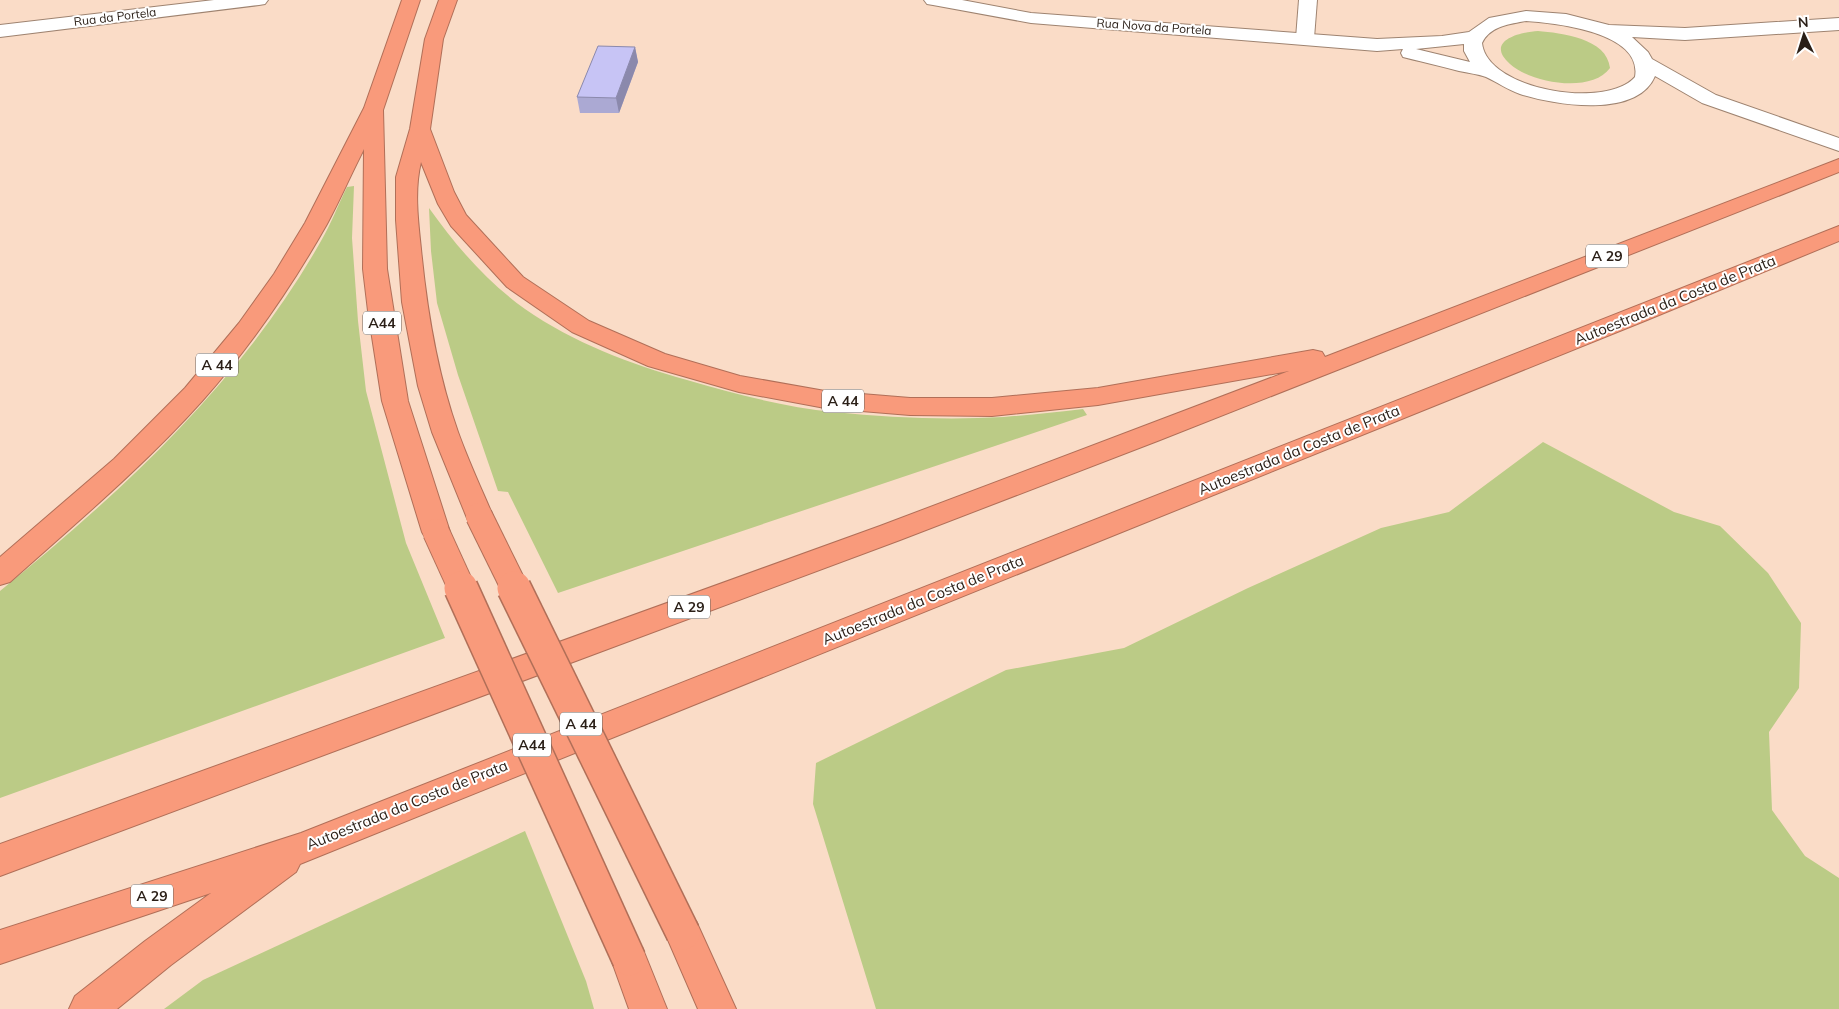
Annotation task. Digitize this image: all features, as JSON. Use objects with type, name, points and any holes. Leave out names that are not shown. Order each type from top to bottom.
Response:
[{"type":"highway","name":"A 44","points":[[0,574],[123,466],[194,394],[248,328],[284,276],[316,223],[374,108],[411,0]]},
{"type":"highway","name":"A 44","points":[[448,0],[434,39],[420,129],[407,177],[407,220],[414,302],[431,386],[445,432],[479,516],[683,932],[717,1009]]},
{"type":"highway","name":"A44","points":[[374,108],[375,269],[395,400],[436,532],[629,959],[648,1009]]},
{"type":"highway","name":"A 44","points":[[420,129],[443,194],[461,225],[489,259],[524,290],[559,314],[604,338],[652,358],[705,375],[766,390],[832,400],[889,405],[1005,406],[1066,401],[1162,386],[1376,347]]},
{"type":"highway","name":"A 29","points":[[0,860],[890,534],[1376,347],[1839,165]]},
{"type":"highway","name":"Autoestrada da Costa de Prata","points":[[0,947],[304,847],[1639,315],[1839,233]]},
{"type":"highway","points":[[88,1009],[158,953],[304,847]]},
{"type":"main road","name":"Rua da Portela","points":[[0,31],[259,0]]},
{"type":"main road","name":"Rua Nova da Portela","points":[[933,0],[1031,18],[1377,45],[1490,72]]},
{"type":"main road","points":[[1305,38],[1308,0]]},
{"type":"main road","name":"Rua Nova da Portela","points":[[1377,45],[1442,42],[1474,37],[1485,27],[1502,20],[1526,16],[1580,22],[1606,31],[1627,42],[1644,59],[1709,99]]},
{"type":"main road","points":[[1606,31],[1685,34],[1839,24]]},
{"type":"main road","points":[[1685,34],[1656,45],[1644,59],[1647,74],[1642,84],[1648,93],[1709,99],[1839,145]]},
{"type":"main road","name":"Rua Nova da Portela","points":[[1474,37],[1473,48],[1478,60],[1490,72],[1509,83],[1533,92],[1560,98],[1588,100],[1648,93]]},
{"type":"green space","points":[[1538,31],[1559,33],[1592,44],[1601,50],[1607,58],[1610,68],[1601,76],[1589,81],[1576,83],[1546,80],[1520,71],[1503,56],[1501,49],[1503,44],[1508,39],[1522,33]]},
{"type":"green space","points":[[354,186],[352,238],[358,321],[366,391],[406,543],[445,638],[0,798],[0,591],[91,514],[135,473],[217,387],[255,341],[290,292],[325,235],[347,187]]},
{"type":"green space","points":[[429,208],[473,263],[525,309],[583,342],[666,374],[760,399],[834,412],[876,416],[962,418],[1004,417],[1083,409],[1087,415],[558,593],[508,492],[498,491],[458,375],[437,303],[431,251]]},
{"type":"green space","points":[[1543,442],[1674,512],[1720,526],[1768,573],[1801,623],[1799,688],[1769,732],[1772,810],[1805,856],[1839,878],[1839,1009],[876,1009],[813,804],[816,763],[1006,670],[1124,648],[1248,588],[1381,528],[1449,512]]},
{"type":"green space","points":[[525,831],[586,981],[594,1009],[164,1009],[203,980]]},
{"type":"building","points":[[598,46],[635,47],[616,98],[577,97]]}]
